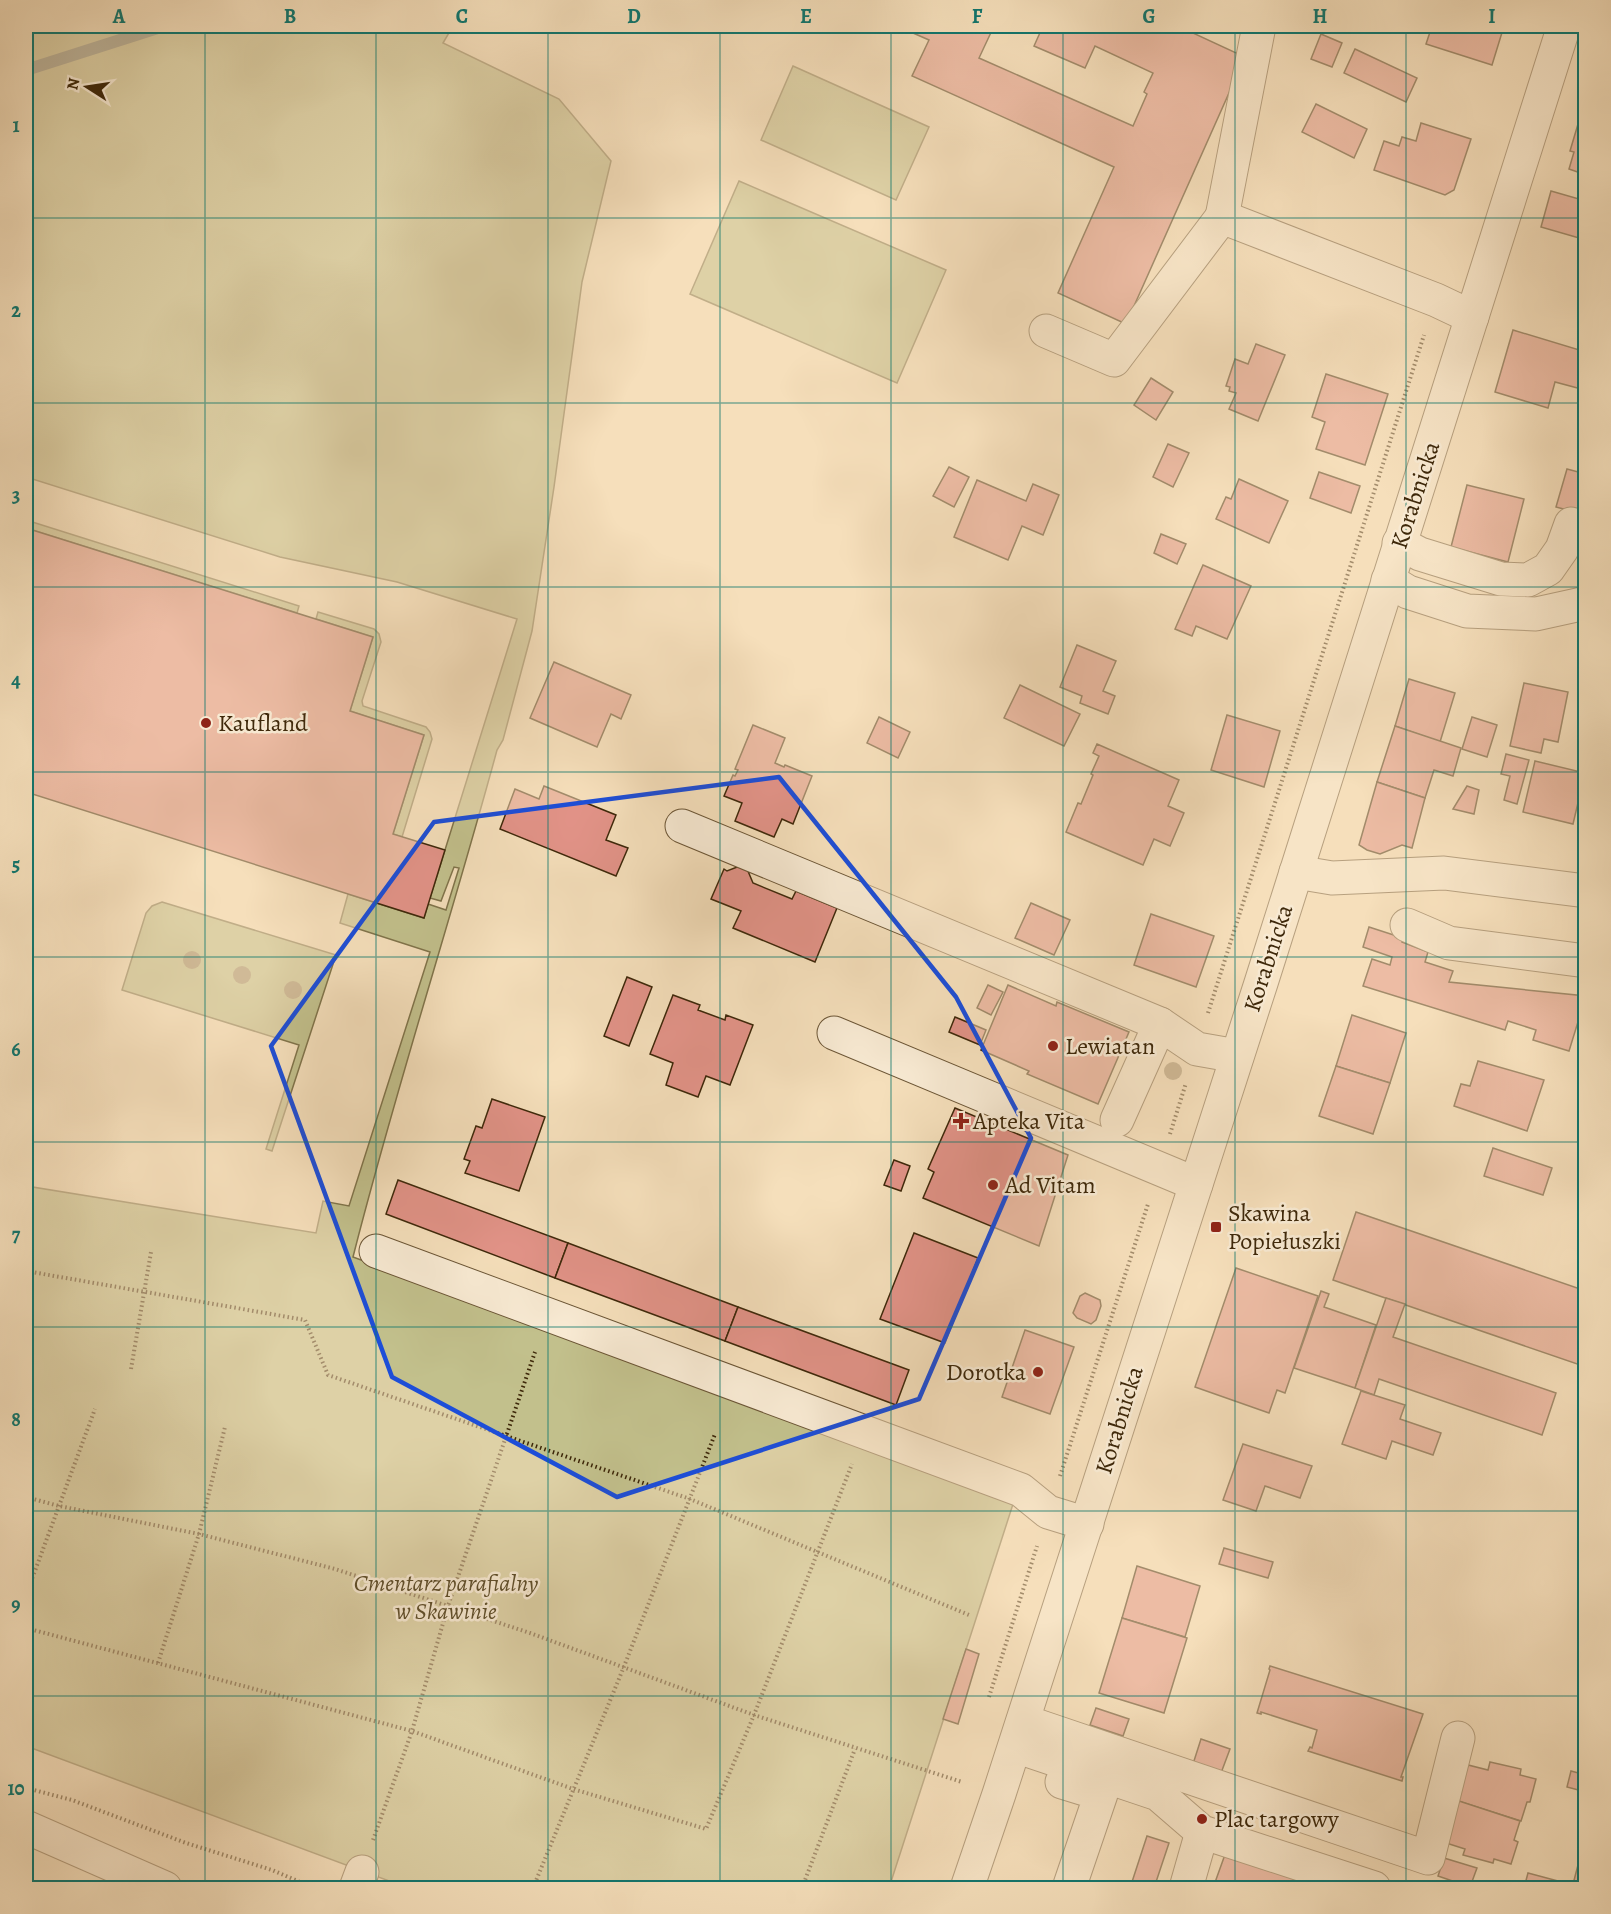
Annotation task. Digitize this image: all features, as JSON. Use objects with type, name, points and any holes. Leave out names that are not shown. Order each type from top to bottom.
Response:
[{"type":"street","points":[[1046,331],[1114,360],[1222,217],[1259,26]]},
{"type":"street","name":"Korabnicka","points":[[967,1888],[1087,1524],[1296,873],[1564,26]]},
{"type":"street","points":[[1222,217],[1436,300],[1472,317]]},
{"type":"street","points":[[1399,543],[1420,554],[1501,579],[1528,580],[1548,569],[1562,549],[1571,524]]},
{"type":"street","points":[[1388,580],[1408,592],[1467,611],[1536,614],[1586,603]]},
{"type":"street","points":[[682,826],[1160,1024],[1197,1048],[1237,1056]]},
{"type":"street","points":[[1296,873],[1332,878],[1444,873],[1586,891]]},
{"type":"street","points":[[1407,925],[1449,943],[1586,961]]},
{"type":"street","points":[[1117,1120],[1160,1024]]},
{"type":"street","points":[[834,1033],[1196,1184]]},
{"type":"street","points":[[376,1251],[1021,1490],[1048,1512],[1087,1524]]},
{"type":"street","points":[[1015,1744],[1428,1858],[1458,1738]]},
{"type":"street","points":[[1015,1744],[1158,1794],[1202,1832],[1374,1888]]},
{"type":"street","points":[[1015,1744],[1101,1794],[1070,1888]]},
{"type":"street","points":[[26,1827],[165,1888]]},
{"type":"street","points":[[1186,1888],[1202,1832]]},
{"type":"path","points":[[989,1697],[1436,300]]},
{"type":"path","points":[[131,1369],[151,1252]]},
{"type":"path","points":[[26,1271],[305,1320],[328,1375],[690,1498],[969,1615]]},
{"type":"path","points":[[359,1880],[412,1731],[448,1606],[536,1352]]},
{"type":"path","points":[[26,1595],[95,1409]]},
{"type":"path","points":[[158,1663],[199,1534],[225,1427]]},
{"type":"path","points":[[533,1888],[715,1434]]},
{"type":"path","points":[[26,1628],[412,1731],[573,1789],[706,1829],[754,1715],[853,1461]]},
{"type":"path","points":[[26,1497],[59,1506],[199,1534],[335,1569],[530,1633],[754,1715],[962,1782]]},
{"type":"path","points":[[802,1888],[855,1749]]},
{"type":"path","points":[[26,1788],[72,1800],[186,1843],[272,1870],[314,1888]]},
{"type":"highlighted area","points":[[779,777],[956,997],[1031,1138],[919,1399],[617,1497],[392,1377],[271,1046],[434,822]]},
{"type":"green space","name":"Cmentarz parafialny w Skawinie","points":[[26,26],[453,26],[443,43],[559,99],[611,161],[582,282],[532,631],[503,740],[497,750],[387,1130],[353,1257],[1014,1501],[889,1888],[408,1888],[26,1746],[26,1186],[316,1233],[323,1201],[349,1206],[430,952],[340,923],[348,894],[424,918],[428,904],[446,910],[459,868],[454,867],[441,901],[430,898],[517,619],[397,582],[280,557],[26,477]]},
{"type":"green space","points":[[793,66],[929,127],[896,200],[761,140]]},
{"type":"green space","points":[[739,181],[946,270],[897,383],[690,294]]},
{"type":"green space","points":[[26,520],[299,606],[297,613],[26,528]]},
{"type":"green space","points":[[318,612],[374,629],[379,634],[381,642],[362,701],[363,706],[426,727],[430,732],[432,739],[402,837],[393,834],[424,735],[350,711],[373,637],[316,619]]},
{"type":"green space","points":[[162,902],[336,955],[272,1151],[266,1149],[299,1045],[122,990],[146,913],[152,906]]},
{"type":"building","points":[[897,26],[994,26],[979,58],[1133,126],[1147,94],[1144,92],[1153,73],[1095,46],[1085,68],[1034,46],[1043,26],[1168,26],[1177,29],[1178,26],[1245,57],[1126,324],[1058,293],[1114,167],[912,76],[929,40]]},
{"type":"building","points":[[1432,26],[1504,26],[1492,65],[1426,44]]},
{"type":"building","points":[[1321,34],[1342,43],[1332,67],[1311,59]]},
{"type":"building","points":[[1355,49],[1417,78],[1406,102],[1344,73]]},
{"type":"building","points":[[1316,104],[1367,129],[1354,158],[1302,132]]},
{"type":"building","points":[[1581,114],[1586,116],[1586,175],[1569,169],[1574,152],[1570,151]]},
{"type":"building","points":[[1421,123],[1471,139],[1454,190],[1445,195],[1374,170],[1384,141],[1399,146],[1402,137],[1416,141]]},
{"type":"building","points":[[1551,191],[1586,201],[1586,240],[1541,227]]},
{"type":"building","points":[[1513,330],[1586,352],[1585,390],[1555,382],[1548,408],[1495,392]]},
{"type":"building","points":[[1256,344],[1285,355],[1258,421],[1229,409],[1236,393],[1229,391],[1230,387],[1226,386],[1235,359],[1248,364]]},
{"type":"building","points":[[1326,374],[1388,394],[1365,465],[1316,449],[1325,422],[1312,417]]},
{"type":"building","points":[[1151,378],[1173,392],[1156,420],[1134,405]]},
{"type":"building","points":[[1168,444],[1189,453],[1173,487],[1153,477]]},
{"type":"building","points":[[949,467],[969,477],[954,507],[933,496]]},
{"type":"building","points":[[1567,469],[1586,474],[1586,515],[1556,507]]},
{"type":"building","points":[[1319,472],[1360,486],[1351,513],[1310,498]]},
{"type":"building","points":[[1239,479],[1288,501],[1269,543],[1216,519],[1226,497],[1231,499]]},
{"type":"building","points":[[977,480],[1026,501],[1033,484],[1059,495],[1043,535],[1022,526],[1008,560],[954,537]]},
{"type":"building","points":[[1467,485],[1524,499],[1508,562],[1451,547]]},
{"type":"building","name":"Kaufland","points":[[26,528],[373,637],[350,711],[424,735],[393,834],[445,850],[424,918],[26,792]]},
{"type":"building","points":[[1161,534],[1186,544],[1177,564],[1154,553]]},
{"type":"building","points":[[1203,565],[1251,586],[1227,639],[1196,626],[1192,636],[1175,629]]},
{"type":"building","points":[[1077,645],[1116,661],[1103,691],[1115,696],[1108,714],[1080,703],[1082,696],[1060,687]]},
{"type":"building","points":[[554,662],[631,695],[621,719],[611,714],[597,747],[530,718]]},
{"type":"building","points":[[1409,679],[1455,693],[1440,742],[1395,726]]},
{"type":"building","points":[[1524,683],[1568,692],[1558,742],[1544,739],[1541,753],[1510,746]]},
{"type":"building","points":[[1020,685],[1080,714],[1064,746],[1004,718]]},
{"type":"building","points":[[1227,715],[1280,731],[1264,787],[1211,770]]},
{"type":"building","points":[[879,717],[910,732],[898,758],[867,743]]},
{"type":"building","points":[[1472,717],[1497,725],[1487,757],[1462,749]]},
{"type":"building","points":[[753,725],[785,738],[775,763],[812,776],[793,824],[782,819],[774,837],[735,821],[742,803],[724,796],[733,775],[735,776],[738,770],[735,769]]},
{"type":"building","points":[[1395,726],[1461,748],[1453,776],[1434,770],[1425,798],[1377,782]]},
{"type":"building","points":[[1097,744],[1179,780],[1168,806],[1184,813],[1170,846],[1154,839],[1143,865],[1066,832],[1093,775],[1091,774],[1099,756],[1093,753]]},
{"type":"building","points":[[1506,754],[1529,760],[1517,804],[1504,800],[1510,776],[1501,774]]},
{"type":"building","points":[[1535,761],[1585,773],[1573,824],[1523,812]]},
{"type":"building","points":[[1377,782],[1425,798],[1412,848],[1402,845],[1380,854],[1359,845]]},
{"type":"building","points":[[544,786],[616,815],[606,840],[628,848],[616,876],[500,829],[515,789],[539,799]]},
{"type":"building","points":[[1467,786],[1479,790],[1474,814],[1453,809]]},
{"type":"building","points":[[745,864],[753,883],[792,899],[796,891],[837,908],[815,962],[733,928],[741,911],[711,899],[724,869],[727,871]]},
{"type":"building","points":[[1031,903],[1070,920],[1054,955],[1015,938]]},
{"type":"building","points":[[1151,914],[1214,936],[1196,987],[1134,965]]},
{"type":"building","points":[[1369,927],[1403,938],[1402,942],[1428,952],[1425,962],[1453,971],[1449,982],[1586,996],[1569,1051],[1533,1040],[1536,1030],[1508,1021],[1505,1030],[1363,986],[1372,959],[1390,965],[1392,957],[1363,947]]},
{"type":"building","points":[[627,977],[652,987],[629,1046],[604,1036]]},
{"type":"building","points":[[988,985],[1003,992],[991,1015],[977,1008]]},
{"type":"building","name":"Lewiatan","points":[[1008,985],[1056,1006],[1057,1002],[1129,1032],[1098,1104],[1027,1074],[1029,1071],[981,1050]]},
{"type":"building","points":[[673,995],[700,1005],[698,1010],[725,1020],[726,1015],[753,1025],[730,1085],[706,1076],[698,1097],[666,1085],[673,1063],[650,1054]]},
{"type":"building","points":[[1352,1015],[1406,1033],[1390,1083],[1336,1066]]},
{"type":"building","points":[[955,1017],[986,1030],[980,1045],[949,1032]]},
{"type":"building","points":[[1478,1061],[1544,1080],[1527,1131],[1454,1106],[1461,1084],[1470,1086]]},
{"type":"building","points":[[1336,1066],[1390,1083],[1373,1134],[1319,1116]]},
{"type":"building","points":[[492,1099],[545,1117],[519,1191],[465,1173],[470,1161],[464,1159],[476,1126],[482,1128]]},
{"type":"building","name":"Ad Vitam","points":[[955,1108],[1068,1155],[1039,1246],[923,1198],[934,1172],[928,1169]]},
{"type":"building","points":[[1493,1148],[1552,1168],[1543,1195],[1484,1176]]},
{"type":"building","points":[[894,1160],[910,1166],[901,1191],[884,1185]]},
{"type":"building","points":[[398,1180],[568,1243],[555,1278],[386,1214]]},
{"type":"building","points":[[1356,1212],[1586,1291],[1586,1367],[1333,1280]]},
{"type":"building","points":[[914,1233],[978,1258],[945,1343],[880,1319]]},
{"type":"building","points":[[568,1243],[738,1307],[725,1341],[555,1278]]},
{"type":"building","points":[[1236,1268],[1318,1296],[1285,1393],[1277,1390],[1269,1413],[1195,1387]]},
{"type":"building","points":[[1321,1291],[1329,1294],[1324,1307],[1376,1325],[1355,1388],[1294,1368]]},
{"type":"building","points":[[1085,1293],[1100,1300],[1101,1306],[1096,1320],[1091,1324],[1077,1318],[1073,1313],[1080,1296]]},
{"type":"building","points":[[1386,1298],[1405,1304],[1393,1337],[1556,1393],[1542,1435],[1379,1379],[1374,1395],[1355,1388]]},
{"type":"building","points":[[738,1307],[909,1370],[896,1405],[725,1341]]},
{"type":"building","name":"Dorotka","points":[[1025,1330],[1074,1347],[1050,1414],[1002,1397]]},
{"type":"building","points":[[1361,1391],[1405,1405],[1400,1419],[1441,1433],[1433,1455],[1392,1441],[1386,1459],[1342,1444]]},
{"type":"building","points":[[1243,1444],[1312,1466],[1300,1498],[1265,1486],[1256,1511],[1223,1500]]},
{"type":"building","points":[[1224,1548],[1273,1562],[1268,1578],[1219,1564]]},
{"type":"building","points":[[1137,1566],[1200,1586],[1185,1637],[1122,1618]]},
{"type":"building","points":[[1122,1618],[1187,1638],[1164,1713],[1099,1693]]},
{"type":"building","points":[[966,1649],[979,1654],[958,1724],[943,1719]]},
{"type":"building","points":[[1270,1666],[1423,1714],[1401,1777],[1403,1777],[1402,1781],[1308,1751],[1310,1747],[1312,1748],[1317,1730],[1261,1712],[1261,1714],[1257,1713]]},
{"type":"building","points":[[1096,1708],[1129,1719],[1123,1736],[1090,1725]]},
{"type":"building","points":[[1201,1739],[1230,1749],[1221,1773],[1193,1764]]},
{"type":"building","points":[[1490,1762],[1521,1769],[1520,1775],[1536,1779],[1530,1802],[1527,1802],[1521,1821],[1458,1801],[1468,1765],[1488,1770]]},
{"type":"building","points":[[1571,1771],[1586,1775],[1586,1792],[1567,1787]]},
{"type":"building","points":[[1456,1800],[1520,1821],[1514,1840],[1518,1842],[1511,1864],[1494,1859],[1493,1863],[1463,1855],[1465,1849],[1443,1842]]},
{"type":"building","points":[[1147,1836],[1169,1843],[1154,1888],[1130,1888]]},
{"type":"building","points":[[1227,1849],[1348,1888],[1213,1888]]},
{"type":"building","points":[[1444,1858],[1477,1868],[1470,1887],[1438,1876]]},
{"type":"building","points":[[1578,1865],[1586,1867],[1586,1888],[1572,1888]]},
{"type":"building","points":[[1528,1873],[1573,1885],[1572,1888],[1524,1888]]},
{"type":"waterway","points":[[26,70],[164,26]]},
{"type":"place","name":"Kaufland","points":[[206,723]]},
{"type":"place","name":"Lewiatan","points":[[1053,1046]]},
{"type":"place","name":"Apteka Vita","points":[[961,1121]]},
{"type":"place","name":"Ad Vitam","points":[[993,1185]]},
{"type":"place","name":"Skawina Popiełuszki","points":[[1216,1227]]},
{"type":"place","name":"Dorotka","points":[[1038,1372]]},
{"type":"place","name":"Plac targowy","points":[[1202,1819]]}]
